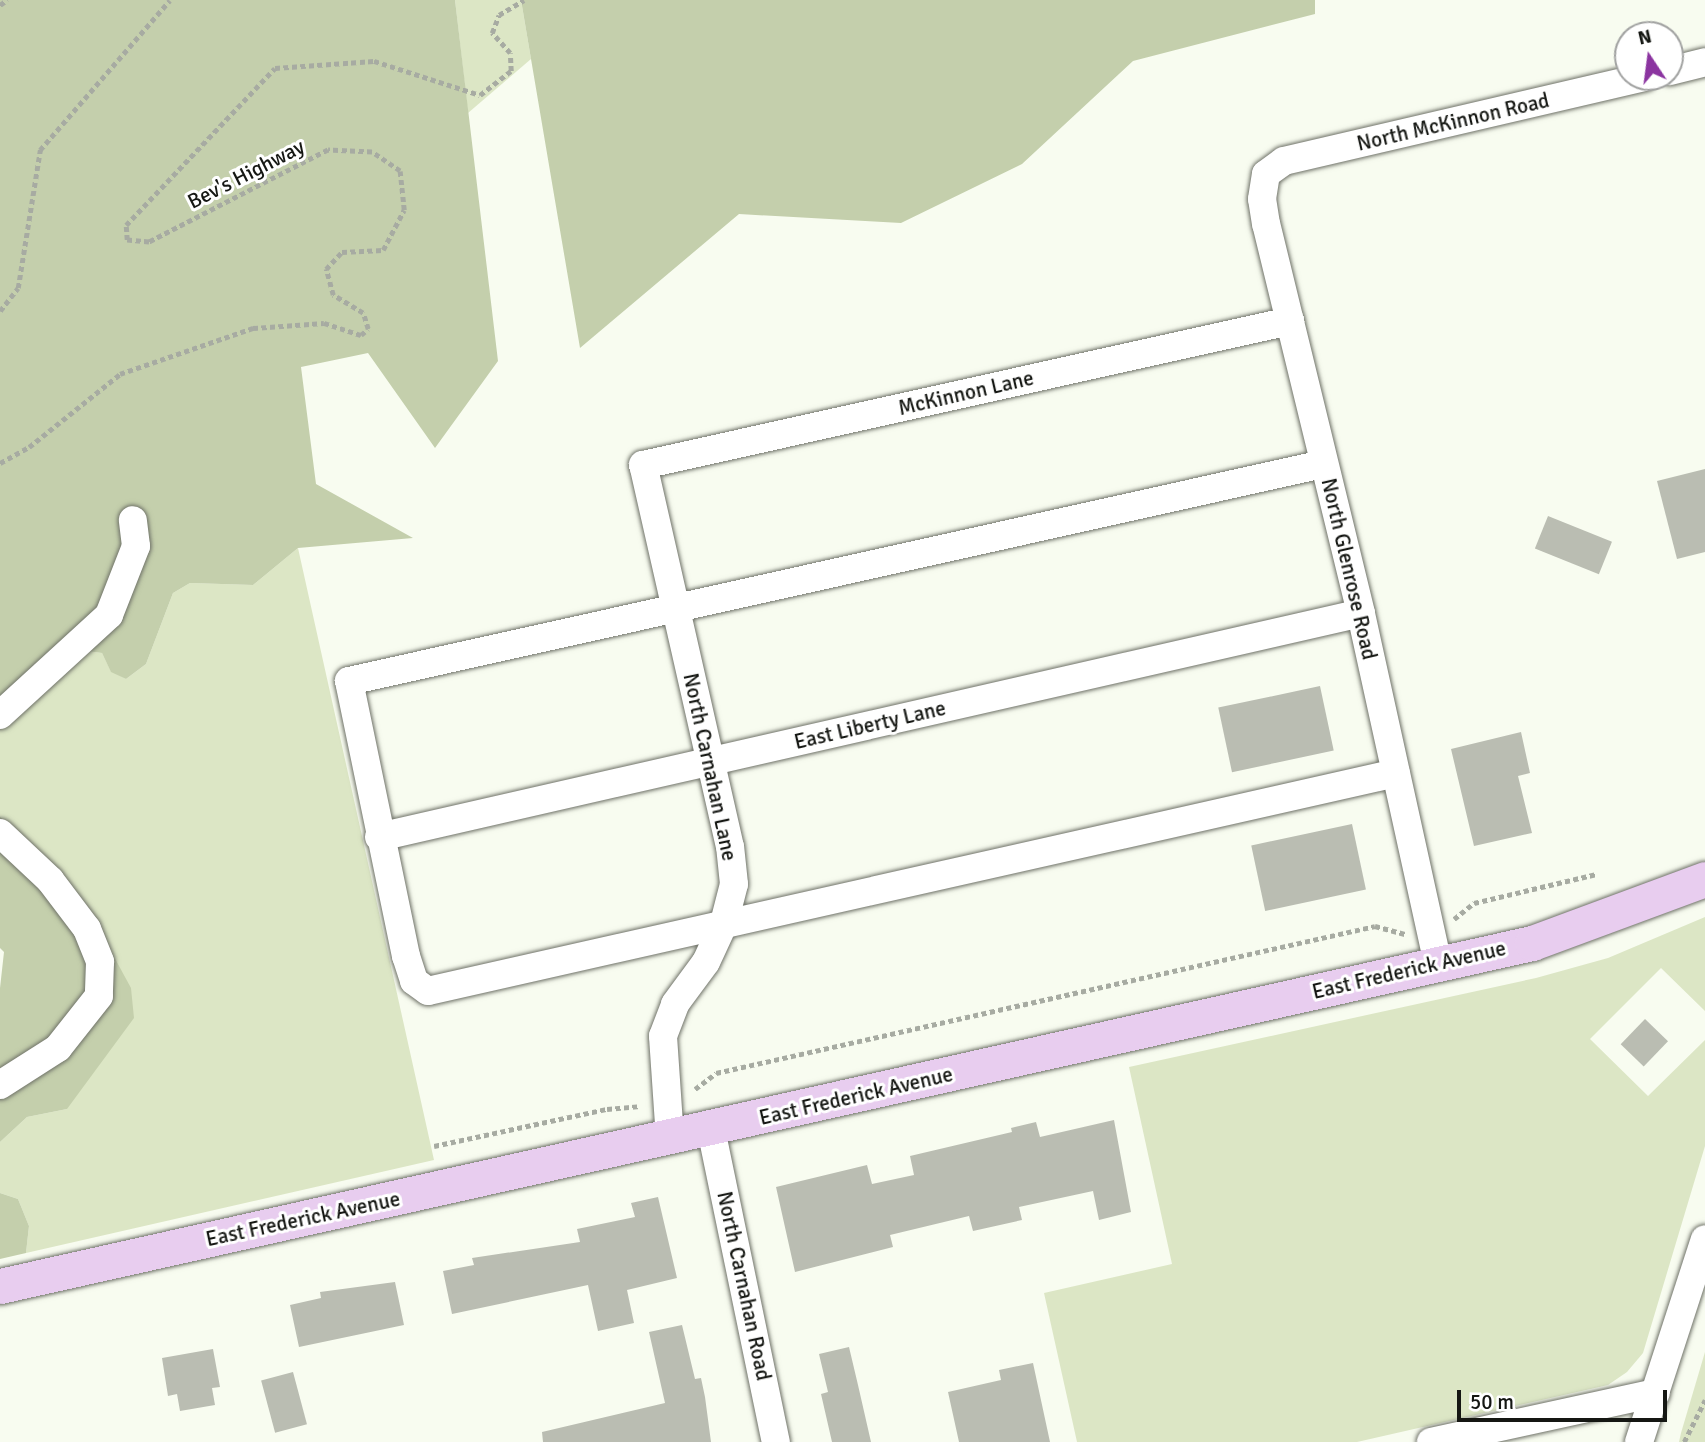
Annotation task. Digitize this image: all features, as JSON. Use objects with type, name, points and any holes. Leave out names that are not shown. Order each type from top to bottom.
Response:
[{"type":"main road","name":"East Frederick Avenue","points":[[0,1286],[670,1139],[1532,943],[1705,879]]},
{"type":"street","points":[[1684,67],[1705,62]]},
{"type":"street","name":"North McKinnon Road","points":[[1266,174],[1284,161],[1614,84]]},
{"type":"street","name":"North Glenrose Road","points":[[1266,174],[1262,199],[1266,224],[1361,613],[1438,964]]},
{"type":"street","name":"McKinnon Lane","points":[[643,465],[1290,321]]},
{"type":"street","points":[[1324,464],[349,681],[379,837],[414,981],[428,991],[1396,773]]},
{"type":"street","name":"North Carnahan Lane","points":[[643,465],[733,872],[724,923],[706,962],[675,1004],[663,1036],[670,1139]]},
{"type":"street","points":[[0,715],[108,615],[136,546],[133,520]]},
{"type":"street","name":"East Liberty Lane","points":[[379,837],[1361,613]]},
{"type":"street","points":[[0,833],[50,880],[88,929],[100,962],[99,996],[58,1048],[0,1085]]},
{"type":"street","name":"North Carnahan Road","points":[[711,1129],[776,1442]]},
{"type":"street","points":[[1639,1442],[1705,1239]]},
{"type":"street","points":[[1431,1442],[1656,1393]]},
{"type":"path","points":[[0,5],[7,0]]},
{"type":"path","points":[[0,311],[18,288],[40,150],[170,0]]},
{"type":"path","name":"Bev's Highway","points":[[0,463],[30,447],[120,374],[253,328],[324,323],[360,335],[368,329],[363,313],[333,295],[326,269],[342,252],[383,250],[404,210],[400,171],[372,152],[328,150],[149,242],[127,240],[126,225],[275,68],[374,61],[480,95],[511,71],[510,53],[492,33],[499,15],[524,0]]},
{"type":"path","points":[[1460,918],[1474,903],[1597,874]]},
{"type":"path","points":[[693,1090],[716,1073],[1375,926],[1404,934]]},
{"type":"path","points":[[434,1146],[607,1108],[635,1108]]},
{"type":"path","points":[[1684,1442],[1705,1400]]},
{"type":"green space","points":[[0,0],[455,0],[498,361],[435,448],[368,353],[301,367],[316,484],[413,538],[298,548],[253,585],[190,583],[173,593],[146,664],[126,679],[111,672],[102,653],[86,651],[0,725]]},
{"type":"green space","points":[[455,0],[521,0],[531,59],[468,113]]},
{"type":"green space","points":[[521,0],[1315,0],[1315,14],[1133,61],[1022,164],[901,223],[739,214],[580,348]]},
{"type":"green space","points":[[298,548],[434,1160],[26,1253],[29,1226],[18,1199],[0,1193],[0,1142],[27,1117],[67,1109],[88,909],[0,816],[0,725],[86,651],[102,653],[111,671],[126,679],[146,664],[173,593],[190,583],[253,585]]},
{"type":"green space","points":[[0,816],[88,909],[131,988],[134,1018],[67,1109],[27,1117],[0,1142],[0,988],[4,952],[0,948]]},
{"type":"green space","points":[[1705,917],[1705,1011],[1661,968],[1590,1039],[1648,1096],[1705,1040],[1705,1146],[1643,1353],[1627,1372],[1608,1385],[1357,1442],[1077,1442],[1044,1293],[1172,1264],[1129,1067],[1536,978],[1608,958]]},
{"type":"green space","points":[[0,1193],[18,1199],[29,1226],[26,1253],[0,1259]]},
{"type":"green space","points":[[1705,1352],[1705,1442],[1679,1442],[1681,1433]]},
{"type":"building","points":[[1705,469],[1705,552],[1677,559],[1657,481]]},
{"type":"building","points":[[1548,516],[1612,542],[1599,574],[1535,548]]},
{"type":"building","points":[[1320,686],[1334,751],[1232,772],[1218,708]]},
{"type":"building","points":[[1521,732],[1530,773],[1518,776],[1532,833],[1474,846],[1451,749]]},
{"type":"building","points":[[1352,824],[1366,890],[1265,911],[1251,845]]},
{"type":"building","points":[[1645,1019],[1668,1041],[1644,1066],[1621,1044]]},
{"type":"building","points":[[1114,1120],[1131,1212],[1099,1220],[1093,1191],[1019,1207],[1022,1220],[973,1231],[969,1216],[890,1235],[893,1247],[795,1272],[776,1187],[867,1165],[872,1184],[914,1175],[910,1156],[1012,1132],[1011,1128],[1036,1122],[1040,1137]]},
{"type":"building","points":[[658,1197],[677,1278],[627,1290],[634,1323],[598,1331],[588,1285],[452,1314],[443,1271],[474,1265],[472,1258],[580,1242],[577,1229],[635,1217],[631,1203]]},
{"type":"building","points":[[395,1282],[404,1325],[299,1347],[290,1305],[321,1298],[320,1292]]},
{"type":"building","points":[[682,1325],[695,1379],[701,1378],[711,1442],[543,1442],[542,1432],[665,1403],[649,1332]]},
{"type":"building","points":[[849,1347],[871,1442],[832,1442],[821,1394],[828,1392],[819,1354]]},
{"type":"building","points":[[213,1349],[220,1387],[212,1388],[215,1405],[180,1411],[177,1394],[168,1396],[162,1358]]},
{"type":"building","points":[[1033,1363],[1050,1442],[959,1442],[948,1392],[1001,1380],[999,1370]]},
{"type":"building","points":[[293,1372],[307,1424],[275,1433],[261,1381]]}]
